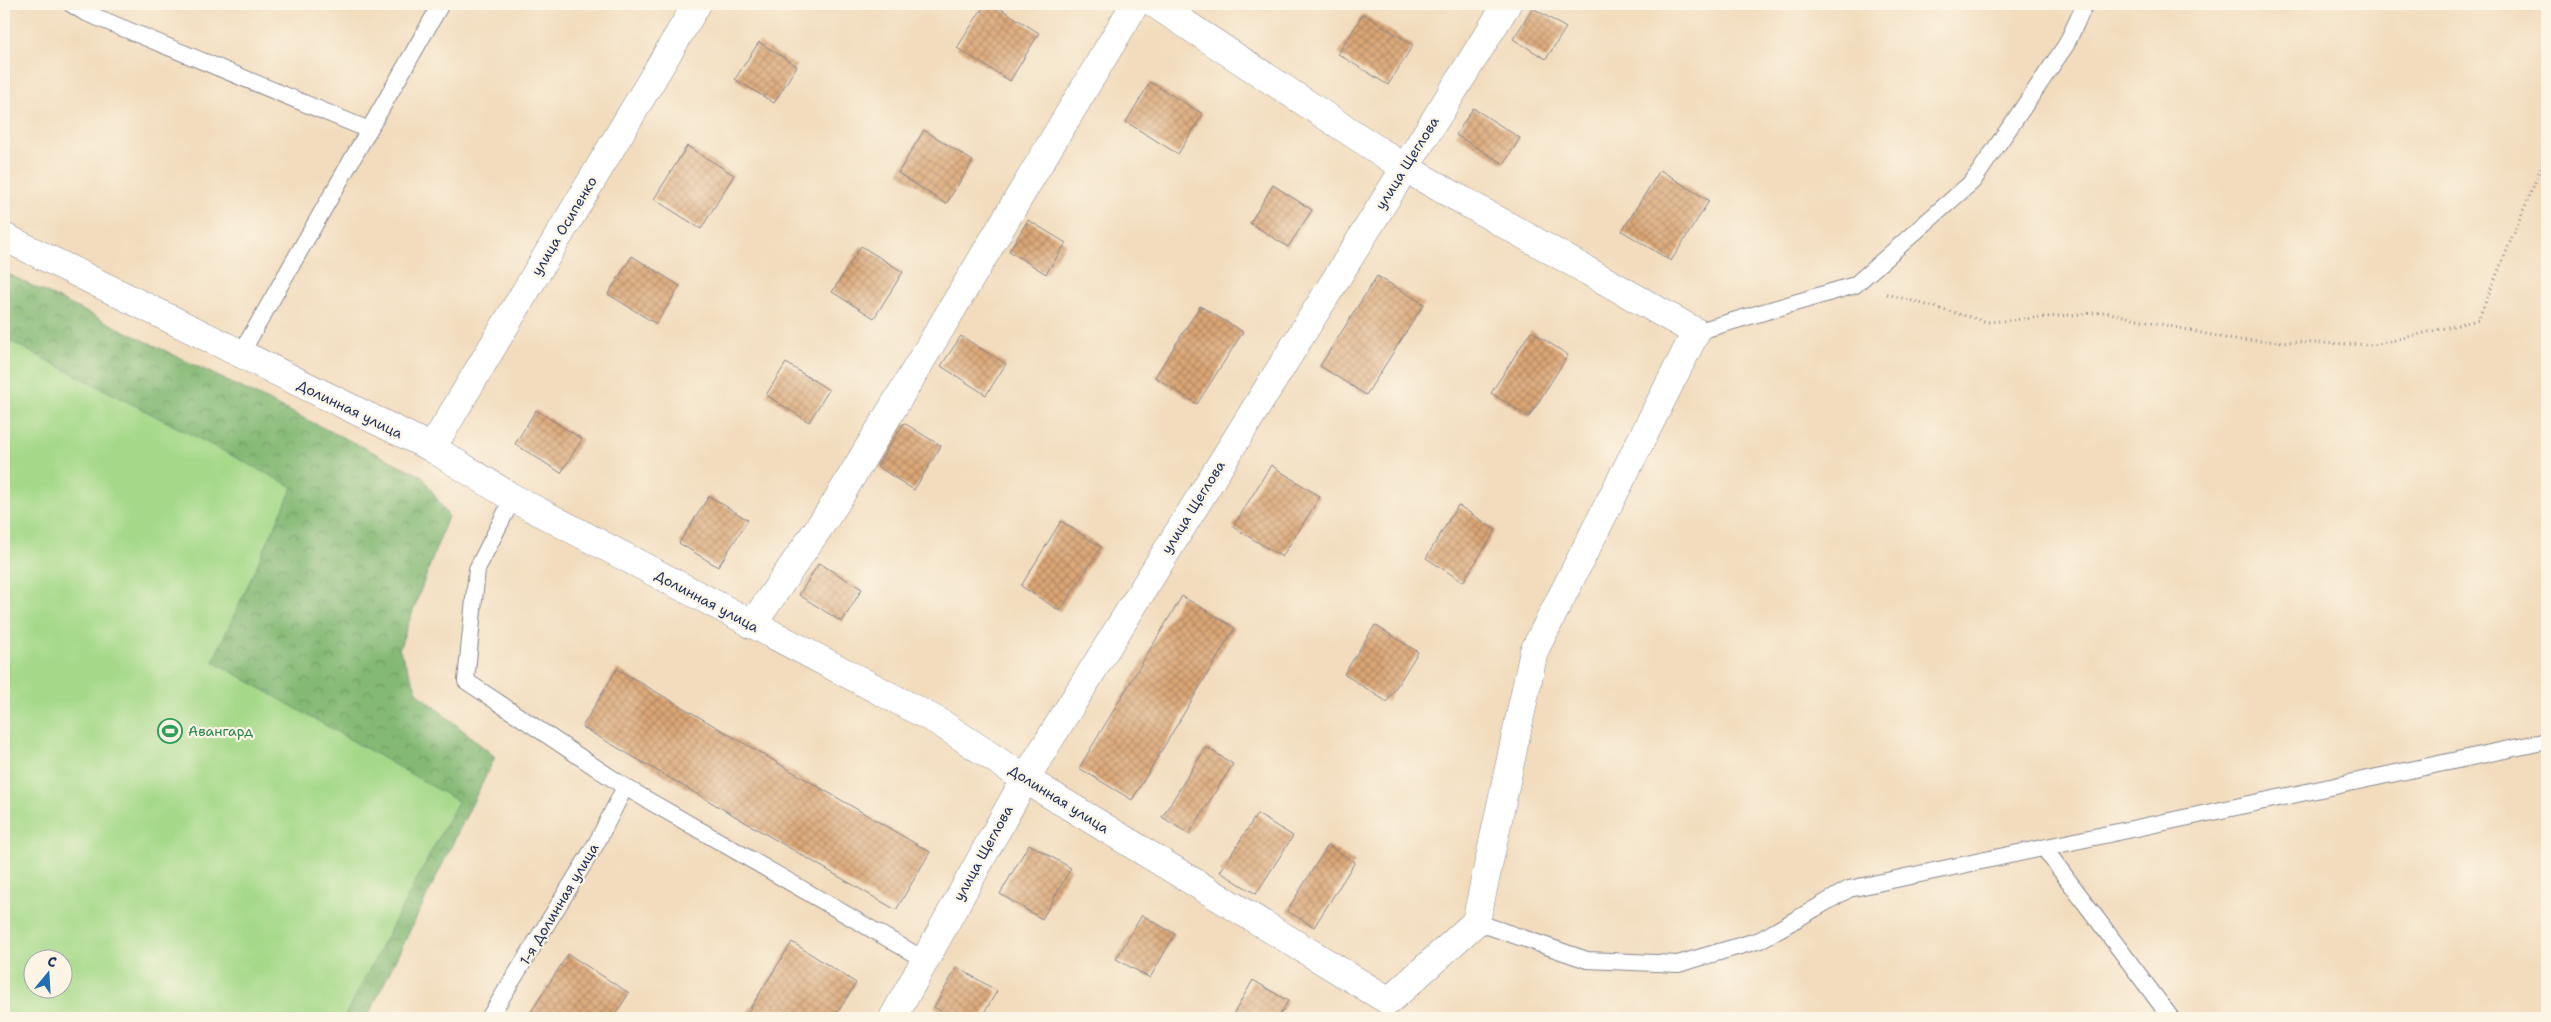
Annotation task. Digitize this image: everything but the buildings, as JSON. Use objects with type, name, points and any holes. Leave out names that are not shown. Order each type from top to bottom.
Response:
[{"type":"street","name":"улица Осипенко","points":[[432,448],[697,4]]},
{"type":"street","points":[[752,625],[834,504],[1135,4]]},
{"type":"street","points":[[1155,4],[1405,168],[1696,332],[1534,651],[1476,922],[1392,1010]]},
{"type":"street","name":"улица Щеглова","points":[[893,1018],[1024,779],[1507,4]]},
{"type":"street","name":"Долинная улица","points":[[4,237],[432,448],[513,498],[939,722],[1024,779],[1392,1010]]},
{"type":"lane","points":[[71,4],[84,12],[368,130]]},
{"type":"lane","points":[[240,355],[441,4]]},
{"type":"lane","points":[[1696,332],[1855,285],[1973,181],[2066,45],[2085,4]]},
{"type":"lane","points":[[513,498],[477,569],[466,681],[626,787],[925,960]]},
{"type":"lane","points":[[1476,922],[1587,960],[1678,964],[1760,940],[1849,888],[2547,741]]},
{"type":"lane","name":"1-я Долинная улица","points":[[489,1018],[596,844],[626,787]]},
{"type":"lane","points":[[2044,848],[2171,1018]]},
{"type":"path","points":[[1855,285],[1988,322],[2105,312],[2234,340],[2374,345],[2478,320],[2547,153]]},
{"type":"green space","name":"Авангард","points":[[4,272],[422,476],[448,516],[399,649],[418,693],[495,757],[367,1018],[4,1018]]},
{"type":"green space","name":"Авангард","points":[[4,338],[293,487],[213,661],[458,801],[344,1018],[4,1018]]},
{"type":"place","name":"Авангард","points":[[170,731]]}]
